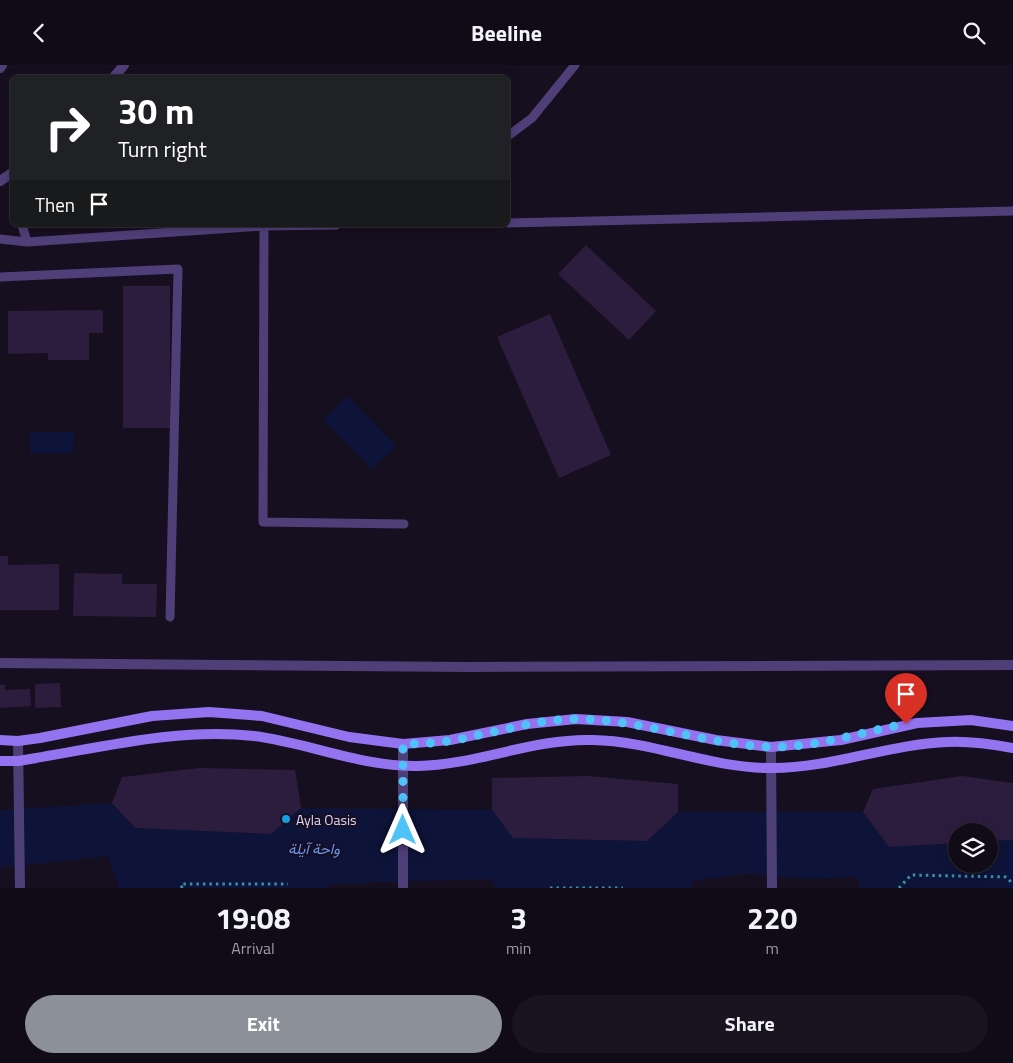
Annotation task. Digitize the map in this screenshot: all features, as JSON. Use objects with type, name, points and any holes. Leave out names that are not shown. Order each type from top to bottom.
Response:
[{"type":"street","points":[[116,75],[124,65]]},
{"type":"street","points":[[0,663],[469,667],[1013,665]]},
{"type":"street","points":[[0,740],[18,741],[152,716],[209,712],[262,716],[349,737],[403,744],[443,741],[527,724],[576,719],[627,723],[716,740],[771,747],[841,740],[917,723],[988,720],[1013,726]]},
{"type":"street","points":[[0,761],[18,761],[142,740],[206,734],[270,739],[369,761],[404,765],[446,763],[551,742],[594,740],[614,741],[726,764],[772,768],[810,765],[946,742],[974,742],[1013,748]]},
{"type":"street","points":[[18,741],[20,886]]},
{"type":"street","points":[[403,744],[403,888]]},
{"type":"street","points":[[771,747],[772,888]]},
{"type":"lane","points":[[510,134],[532,118],[575,65]]},
{"type":"lane","points":[[510,223],[1013,211]]},
{"type":"lane","points":[[23,227],[27,242]]},
{"type":"lane","points":[[0,239],[27,242],[249,227]]},
{"type":"lane","points":[[264,227],[263,522],[404,524]]},
{"type":"lane","points":[[0,277],[178,269],[170,617]]},
{"type":"path","points":[[899,888],[912,875],[1006,877],[1013,884]]},
{"type":"path","points":[[182,888],[181,884],[288,885]]},
{"type":"path","points":[[550,888],[623,888]]},
{"type":"water","points":[[347,396],[396,446],[372,469],[323,419]]},
{"type":"water","points":[[30,432],[74,432],[73,453],[30,453]]},
{"type":"water","name":"واحة آيلة","points":[[112,803],[135,828],[271,834],[301,808],[492,810],[514,838],[647,841],[678,812],[863,812],[889,847],[948,843],[948,873],[998,873],[998,841],[1013,840],[1013,888],[859,888],[858,877],[812,879],[746,874],[693,881],[692,888],[497,888],[490,879],[329,884],[329,888],[119,888],[108,856],[0,868],[0,810]]},
{"type":"building","points":[[586,245],[656,311],[629,340],[558,274]]},
{"type":"building","points":[[123,286],[170,286],[170,428],[123,428]]},
{"type":"building","points":[[103,310],[103,333],[89,333],[89,360],[48,360],[48,353],[8,354],[8,311]]},
{"type":"building","points":[[550,314],[611,455],[559,478],[497,337]]},
{"type":"building","points":[[0,556],[8,556],[8,565],[59,564],[59,610],[0,610]]},
{"type":"building","points":[[74,573],[122,574],[122,584],[157,584],[156,617],[73,616]]},
{"type":"building","points":[[60,683],[61,707],[35,708],[35,684]]},
{"type":"building","points":[[0,685],[5,685],[5,690],[30,689],[31,706],[0,708]]},
{"type":"building","points":[[200,768],[295,770],[301,808],[271,834],[135,828],[112,803],[122,777]]},
{"type":"building","points":[[588,776],[678,784],[678,812],[647,841],[513,838],[492,810],[492,778]]},
{"type":"building","points":[[962,776],[1013,783],[1013,840],[998,841],[998,823],[948,823],[948,843],[889,847],[863,812],[873,789]]},
{"type":"place","name":"Ayla Oasis","points":[[286,819]]},
{"type":"route","points":[[403,830],[403,744],[440,742],[473,737],[527,724],[576,719],[597,719],[627,723],[744,745],[771,747],[841,740],[906,724]]}]
